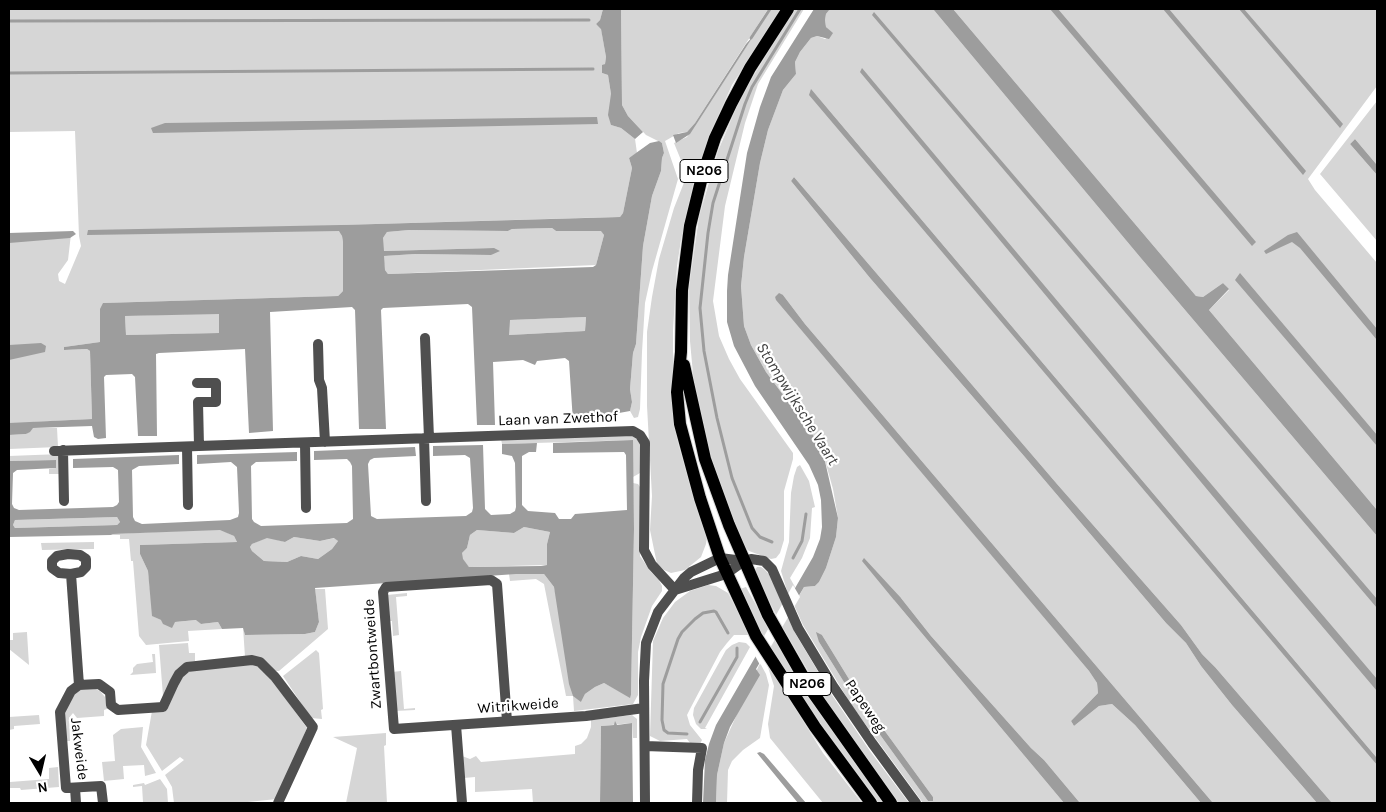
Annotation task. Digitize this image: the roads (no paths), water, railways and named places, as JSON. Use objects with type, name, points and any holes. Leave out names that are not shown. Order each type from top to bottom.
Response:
[{"type":"main road","name":"N206","points":[[788,9],[750,68],[730,104],[715,138],[702,177],[690,226],[682,290],[678,392],[680,424],[700,498],[720,558],[756,636],[815,727],[871,803]]},
{"type":"main road","name":"N206","points":[[681,352],[704,459],[719,501],[768,615],[809,687],[891,803]]},
{"type":"street","points":[[425,338],[426,502]]},
{"type":"street","points":[[318,344],[319,380],[322,388],[325,442]]},
{"type":"street","points":[[197,383],[216,383],[216,402],[198,402],[200,446]]},
{"type":"street","name":"Laan van Zwethof","points":[[64,501],[58,451],[633,431],[640,435],[645,443],[644,550],[652,565],[675,590]]},
{"type":"street","points":[[304,443],[306,508]]},
{"type":"street","points":[[187,447],[188,505]]},
{"type":"street","points":[[645,803],[644,708],[646,643],[658,612],[684,578],[691,572],[720,558],[744,561]]},
{"type":"street","name":"Papeweg","points":[[744,561],[755,559],[764,561],[772,569],[791,613],[833,686],[916,803]]},
{"type":"street","points":[[675,590],[726,574],[744,561]]},
{"type":"street","points":[[71,574],[79,685],[99,684],[110,692],[111,705],[118,710],[164,706],[179,674],[187,667],[199,664],[252,660],[260,662],[275,677],[312,727],[278,803]]},
{"type":"street","name":"Zwartbontweide","points":[[394,730],[383,592],[386,587],[491,580],[497,584],[507,721]]},
{"type":"street","name":"Jakweide","points":[[79,685],[71,690],[60,712],[66,788],[102,786],[103,803]]},
{"type":"street","name":"Witrikweide","points":[[394,730],[586,716],[644,708]]},
{"type":"street","points":[[456,725],[462,803]]},
{"type":"street","points":[[645,746],[702,748],[698,770],[697,803]]},
{"type":"street","name":"Jakweide","points":[[75,788],[76,803]]},
{"type":"waterway","points":[[751,38],[770,9]]},
{"type":"waterway","points":[[772,542],[760,537],[752,528],[732,478],[717,418],[704,351],[700,308],[713,203],[745,104],[752,87],[800,9]]},
{"type":"waterway","points":[[9,21],[589,20]]},
{"type":"waterway","points":[[9,73],[593,69]]},
{"type":"waterway","points":[[793,558],[802,541],[806,514]]},
{"type":"waterway","points":[[687,734],[668,733],[664,730],[662,720],[663,684],[678,639],[695,619],[703,613],[714,611],[728,633]]},
{"type":"waterway","points":[[700,722],[737,657],[737,648]]},
{"type":"water label","name":"Stompwijksche Vaart","points":[[797,404]]}]
